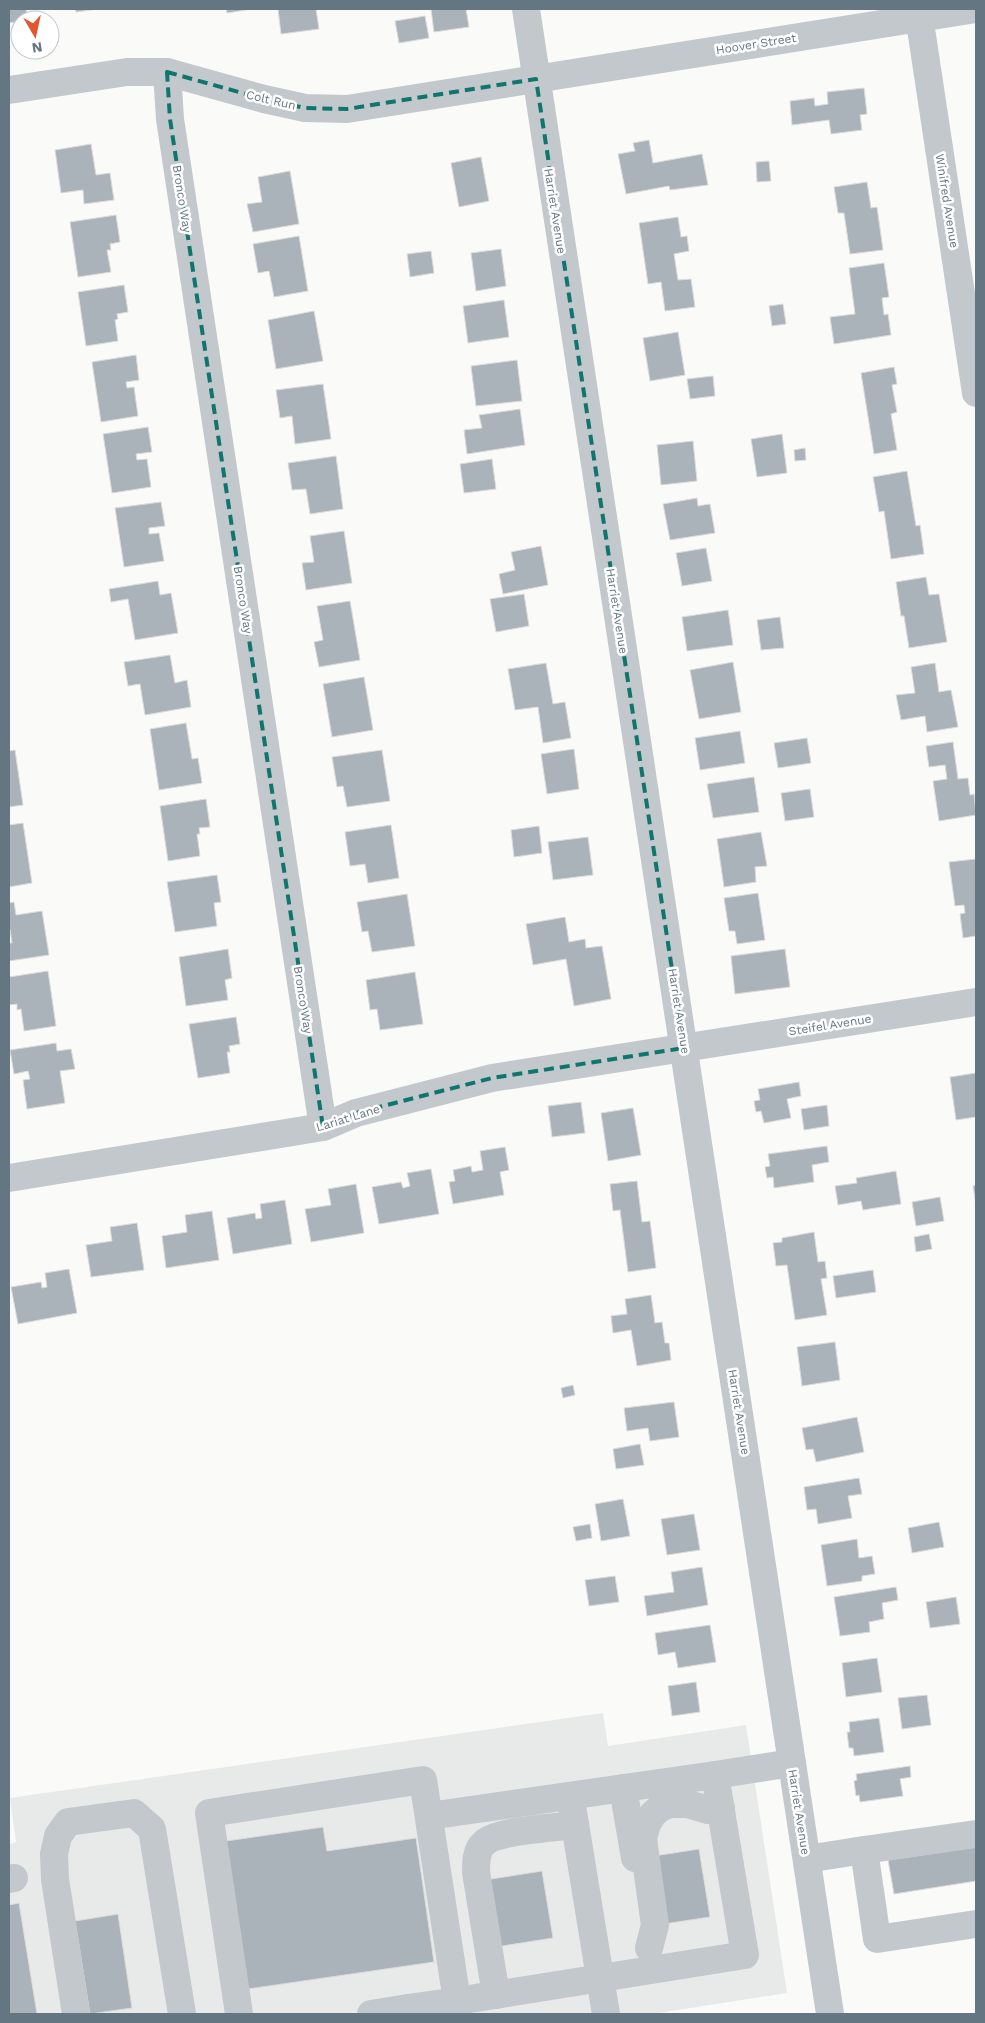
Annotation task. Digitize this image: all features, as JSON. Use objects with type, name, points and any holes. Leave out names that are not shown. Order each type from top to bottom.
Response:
[{"type":"street","name":"Harriet Avenue","points":[[526,9],[830,2014]]},
{"type":"street","name":"Hoover Street","points":[[536,79],[919,13],[976,9]]},
{"type":"street","name":"Winifred Avenue","points":[[919,13],[976,393]]},
{"type":"street","name":"Colt Run","points":[[9,90],[127,72],[166,72],[264,100],[305,108],[347,109],[536,79]]},
{"type":"street","name":"Bronco Way","points":[[166,72],[170,119],[322,1127]]},
{"type":"street","name":"Steifel Avenue","points":[[684,1048],[976,1002]]},
{"type":"street","name":"Lariat Lane","points":[[9,1178],[322,1127],[356,1113],[492,1078],[684,1048]]},
{"type":"street","points":[[429,1816],[792,1763]]},
{"type":"street","points":[[371,2014],[409,2011],[457,2001],[601,1978],[650,1959],[745,1955],[715,1775]]},
{"type":"street","points":[[239,2014],[208,1813],[423,1780],[457,2001]]},
{"type":"street","points":[[623,1788],[650,1959]]},
{"type":"street","points":[[571,1796],[606,2014]]},
{"type":"street","points":[[650,1959],[655,1925],[643,1840],[648,1824],[653,1814],[660,1808],[670,1804],[688,1804],[708,1810],[721,1808]]},
{"type":"street","points":[[76,2014],[55,1879],[54,1854],[58,1836],[68,1822],[134,1813],[152,1829],[182,2014]]},
{"type":"street","points":[[496,1995],[476,1872],[476,1858],[483,1843],[498,1835],[575,1825]]},
{"type":"street","points":[[807,1859],[976,1834]]},
{"type":"street","points":[[864,1850],[877,1939],[976,1924]]},
{"type":"highlighted area","points":[[167,72],[264,99],[305,108],[347,109],[536,79],[684,1048],[492,1078],[356,1113],[323,1127],[170,119]]},
{"type":"shaded area","points":[[603,1713],[608,1746],[746,1725],[787,1993],[652,2014],[9,2014],[9,1844],[16,1842],[10,1798]]},
{"type":"building","points":[[9,9],[26,9],[10,10],[9,23]]},
{"type":"building","points":[[75,9],[98,9],[76,12]]},
{"type":"building","points":[[226,9],[252,9],[227,13]]},
{"type":"building","points":[[278,9],[316,9],[319,29],[281,34]]},
{"type":"building","points":[[431,9],[466,9],[469,27],[434,32]]},
{"type":"building","points":[[425,16],[429,38],[399,43],[395,21]]},
{"type":"building","points":[[864,88],[867,114],[860,115],[862,130],[831,134],[829,120],[792,125],[790,101],[814,98],[815,106],[828,104],[827,92]]},
{"type":"building","points":[[649,140],[653,163],[702,154],[708,185],[670,190],[669,186],[626,194],[618,154],[635,151],[633,143]]},
{"type":"building","points":[[91,144],[96,175],[110,173],[114,200],[84,204],[83,190],[61,193],[55,150]]},
{"type":"building","points":[[481,157],[489,201],[459,207],[451,163]]},
{"type":"building","points":[[769,161],[771,181],[757,182],[756,162]]},
{"type":"building","points":[[290,171],[299,224],[253,232],[247,204],[262,202],[258,177]]},
{"type":"building","points":[[867,182],[871,208],[877,207],[883,250],[850,254],[844,213],[838,213],[834,187]]},
{"type":"building","points":[[116,215],[120,242],[110,244],[111,250],[107,250],[111,272],[78,277],[70,222]]},
{"type":"building","points":[[678,217],[681,237],[687,236],[689,251],[674,254],[678,280],[691,279],[695,307],[665,311],[661,282],[648,284],[639,223]]},
{"type":"building","points":[[299,236],[308,291],[274,297],[269,271],[258,273],[253,244]]},
{"type":"building","points":[[501,249],[506,286],[476,291],[471,253]]},
{"type":"building","points":[[431,251],[434,273],[410,277],[407,254]]},
{"type":"building","points":[[884,263],[889,297],[882,298],[884,315],[888,314],[891,335],[834,344],[830,317],[855,314],[849,268]]},
{"type":"building","points":[[124,285],[128,312],[117,314],[118,319],[115,320],[118,341],[86,346],[78,292]]},
{"type":"building","points":[[504,300],[509,337],[468,343],[463,306]]},
{"type":"building","points":[[783,304],[786,324],[772,326],[769,306]]},
{"type":"building","points":[[314,311],[323,361],[276,369],[268,320]]},
{"type":"building","points":[[678,332],[685,375],[650,381],[643,338]]},
{"type":"building","points":[[136,355],[139,380],[126,382],[127,388],[134,387],[138,416],[101,422],[92,362]]},
{"type":"building","points":[[517,360],[522,401],[476,406],[471,366]]},
{"type":"building","points":[[894,367],[897,384],[892,385],[897,412],[891,414],[897,450],[874,454],[861,373]]},
{"type":"building","points":[[713,376],[715,396],[690,399],[687,379]]},
{"type":"building","points":[[323,384],[331,439],[295,444],[292,416],[280,418],[276,390]]},
{"type":"building","points":[[520,409],[525,445],[467,454],[464,430],[482,428],[479,415]]},
{"type":"building","points":[[148,427],[152,452],[136,454],[137,460],[147,459],[151,487],[112,493],[103,434]]},
{"type":"building","points":[[782,434],[787,473],[757,477],[751,439]]},
{"type":"building","points":[[693,441],[697,481],[661,485],[657,445]]},
{"type":"building","points":[[805,448],[806,460],[795,461],[794,450]]},
{"type":"building","points":[[336,456],[343,509],[310,514],[306,489],[292,490],[288,463]]},
{"type":"building","points":[[492,459],[496,489],[464,493],[460,464]]},
{"type":"building","points":[[907,471],[916,526],[920,525],[924,554],[891,559],[884,511],[879,512],[873,477]]},
{"type":"building","points":[[697,498],[698,506],[710,504],[715,533],[670,540],[663,504]]},
{"type":"building","points":[[161,502],[165,526],[149,528],[149,534],[159,533],[164,561],[124,567],[115,508]]},
{"type":"building","points":[[344,531],[352,583],[306,590],[302,563],[314,562],[310,536]]},
{"type":"building","points":[[541,546],[548,585],[503,594],[499,574],[515,570],[511,552]]},
{"type":"building","points":[[706,548],[712,581],[682,586],[676,553]]},
{"type":"building","points":[[926,577],[929,595],[939,594],[947,642],[909,648],[904,616],[901,616],[896,582]]},
{"type":"building","points":[[158,581],[160,595],[171,593],[178,633],[135,640],[128,599],[111,602],[109,589]]},
{"type":"building","points":[[524,594],[529,626],[496,632],[490,599]]},
{"type":"building","points":[[350,601],[360,660],[319,667],[314,642],[323,640],[317,606]]},
{"type":"building","points":[[728,610],[733,645],[687,651],[682,617]]},
{"type":"building","points":[[780,617],[784,648],[761,650],[757,620]]},
{"type":"building","points":[[170,655],[175,683],[187,680],[191,707],[145,715],[140,684],[128,686],[124,662]]},
{"type":"building","points":[[733,662],[741,712],[699,719],[690,670]]},
{"type":"building","points":[[546,663],[553,704],[565,702],[571,738],[543,743],[538,707],[515,710],[508,669]]},
{"type":"building","points":[[935,663],[939,692],[951,690],[958,727],[927,732],[925,716],[901,720],[896,695],[915,693],[911,667]]},
{"type":"building","points":[[364,677],[373,730],[332,737],[323,684]]},
{"type":"building","points":[[186,723],[192,759],[198,758],[202,783],[159,790],[150,729]]},
{"type":"building","points":[[740,731],[745,763],[700,770],[695,738]]},
{"type":"building","points":[[807,738],[811,763],[778,768],[774,743]]},
{"type":"building","points":[[953,742],[958,779],[968,778],[970,795],[974,794],[976,815],[939,821],[933,781],[947,779],[945,765],[929,767],[926,746]]},
{"type":"building","points":[[574,749],[579,789],[547,794],[541,754]]},
{"type":"building","points":[[15,750],[23,805],[9,807],[9,751]]},
{"type":"building","points":[[382,750],[390,801],[347,807],[343,786],[337,787],[332,757]]},
{"type":"building","points":[[754,777],[759,812],[713,818],[707,784]]},
{"type":"building","points":[[810,789],[814,817],[785,821],[781,793]]},
{"type":"building","points":[[206,799],[210,827],[199,828],[200,834],[197,834],[200,856],[168,861],[160,806]]},
{"type":"building","points":[[23,823],[32,883],[9,887],[9,825]]},
{"type":"building","points":[[391,825],[399,878],[368,883],[365,864],[350,866],[345,832]]},
{"type":"building","points":[[539,826],[542,853],[514,857],[511,830]]},
{"type":"building","points":[[761,832],[767,866],[755,867],[756,882],[724,887],[717,839]]},
{"type":"building","points":[[588,837],[593,875],[553,880],[548,842]]},
{"type":"building","points":[[976,859],[976,936],[963,938],[960,914],[965,913],[964,905],[955,906],[949,862]]},
{"type":"building","points":[[217,875],[221,902],[214,903],[217,926],[175,932],[167,882]]},
{"type":"building","points":[[758,893],[765,940],[737,944],[735,931],[729,931],[724,898]]},
{"type":"building","points":[[407,894],[415,946],[372,952],[368,931],[362,932],[357,902]]},
{"type":"building","points":[[14,902],[16,915],[42,911],[49,955],[9,961],[9,943],[12,943],[9,930],[9,903]]},
{"type":"building","points":[[565,917],[569,942],[585,939],[586,948],[602,946],[611,999],[574,1006],[566,959],[533,965],[526,924]]},
{"type":"building","points":[[228,949],[232,978],[225,980],[228,1000],[186,1006],[179,957]]},
{"type":"building","points":[[785,949],[790,987],[735,994],[731,956]]},
{"type":"building","points":[[48,971],[56,1026],[24,1031],[21,1009],[17,1010],[17,1004],[9,1005],[9,977]]},
{"type":"building","points":[[415,972],[423,1024],[380,1030],[377,1009],[370,1010],[366,980]]},
{"type":"building","points":[[236,1017],[240,1044],[229,1046],[230,1052],[227,1052],[230,1073],[198,1078],[189,1024]]},
{"type":"building","points":[[56,1043],[57,1051],[71,1049],[75,1069],[60,1071],[65,1103],[27,1109],[23,1080],[30,1079],[28,1071],[14,1074],[10,1050]]},
{"type":"building","points":[[976,1073],[976,1117],[956,1120],[950,1077]]},
{"type":"building","points":[[799,1082],[801,1096],[787,1099],[791,1118],[764,1123],[761,1111],[756,1112],[754,1101],[760,1100],[758,1089]]},
{"type":"building","points":[[581,1102],[585,1133],[552,1137],[548,1106]]},
{"type":"building","points":[[827,1105],[829,1126],[804,1130],[801,1109]]},
{"type":"building","points":[[633,1108],[641,1155],[608,1161],[601,1113]]},
{"type":"building","points":[[827,1146],[829,1162],[812,1165],[814,1182],[774,1188],[773,1177],[767,1178],[765,1167],[770,1166],[768,1154]]},
{"type":"building","points":[[505,1147],[509,1170],[500,1172],[504,1195],[453,1204],[449,1182],[455,1181],[453,1170],[471,1166],[472,1172],[483,1170],[480,1151]]},
{"type":"building","points":[[431,1169],[439,1214],[379,1224],[372,1187],[401,1182],[403,1188],[410,1186],[407,1173]]},
{"type":"building","points":[[896,1171],[901,1204],[863,1210],[861,1201],[838,1205],[835,1186],[857,1183],[856,1178]]},
{"type":"building","points":[[637,1181],[642,1222],[650,1221],[656,1268],[628,1272],[620,1210],[613,1211],[610,1184]]},
{"type":"building","points":[[356,1184],[364,1233],[311,1242],[305,1209],[331,1205],[328,1189]]},
{"type":"building","points":[[976,1185],[976,1205],[973,1186]]},
{"type":"building","points":[[940,1197],[944,1221],[916,1226],[912,1202]]},
{"type":"building","points":[[285,1200],[292,1244],[233,1254],[227,1218],[255,1213],[256,1219],[262,1218],[260,1204]]},
{"type":"building","points":[[212,1211],[219,1260],[166,1268],[162,1236],[187,1232],[185,1215]]},
{"type":"building","points":[[137,1223],[144,1270],[91,1277],[86,1245],[112,1241],[110,1227]]},
{"type":"building","points":[[814,1232],[818,1262],[825,1261],[827,1278],[821,1279],[827,1315],[795,1320],[787,1265],[776,1266],[773,1243],[782,1242],[782,1238]]},
{"type":"building","points":[[929,1234],[932,1249],[916,1252],[914,1237]]},
{"type":"building","points":[[69,1269],[77,1313],[18,1324],[11,1287],[41,1282],[42,1288],[47,1287],[45,1273]]},
{"type":"building","points":[[873,1270],[876,1292],[836,1298],[833,1276]]},
{"type":"building","points":[[651,1295],[655,1323],[662,1322],[665,1343],[669,1343],[671,1360],[637,1366],[631,1330],[613,1333],[611,1316],[627,1314],[625,1299]]},
{"type":"building","points":[[835,1342],[840,1380],[802,1386],[797,1347]]},
{"type":"building","points":[[573,1385],[575,1395],[563,1398],[561,1388]]},
{"type":"building","points":[[674,1402],[679,1437],[650,1441],[648,1428],[627,1431],[624,1408]]},
{"type":"building","points":[[857,1417],[864,1452],[816,1462],[813,1449],[806,1450],[802,1428]]},
{"type":"building","points":[[640,1444],[644,1465],[616,1469],[613,1449]]},
{"type":"building","points":[[859,1478],[862,1494],[848,1496],[852,1518],[818,1524],[816,1509],[807,1510],[804,1487]]},
{"type":"building","points":[[623,1499],[630,1536],[601,1541],[595,1504]]},
{"type":"building","points":[[694,1514],[700,1550],[667,1555],[661,1519]]},
{"type":"building","points":[[939,1522],[944,1547],[912,1553],[908,1528]]},
{"type":"building","points":[[590,1524],[592,1538],[576,1541],[573,1527]]},
{"type":"building","points":[[857,1539],[859,1558],[872,1556],[875,1574],[862,1576],[862,1581],[827,1586],[821,1545]]},
{"type":"building","points":[[702,1567],[708,1605],[647,1616],[644,1596],[674,1592],[671,1572]]},
{"type":"building","points":[[615,1576],[619,1602],[589,1606],[585,1580]]},
{"type":"building","points":[[896,1587],[898,1600],[882,1603],[884,1619],[869,1622],[870,1632],[840,1636],[834,1597]]},
{"type":"building","points":[[956,1597],[960,1624],[930,1628],[926,1602]]},
{"type":"building","points":[[710,1625],[716,1662],[678,1668],[675,1652],[658,1655],[655,1633]]},
{"type":"building","points":[[877,1658],[882,1692],[846,1697],[842,1663]]},
{"type":"building","points":[[696,1682],[700,1712],[672,1716],[668,1686]]},
{"type":"building","points":[[927,1695],[931,1725],[902,1729],[898,1698]]},
{"type":"building","points":[[879,1718],[884,1752],[854,1756],[853,1748],[849,1748],[847,1732],[850,1732],[849,1722]]},
{"type":"building","points":[[910,1766],[911,1777],[900,1779],[903,1796],[860,1802],[859,1795],[856,1796],[854,1781],[857,1780],[856,1774]]},
{"type":"building","points":[[323,1827],[327,1851],[416,1838],[434,1962],[248,1989],[226,1841]]},
{"type":"building","points":[[976,1847],[976,1881],[894,1894],[888,1860]]},
{"type":"building","points":[[699,1849],[710,1917],[664,1924],[654,1856]]},
{"type":"building","points":[[542,1871],[553,1938],[496,1947],[485,1880]]},
{"type":"building","points":[[19,1903],[37,2014],[9,2014],[9,1905]]},
{"type":"building","points":[[118,1914],[132,2008],[90,2014],[75,1921]]}]
